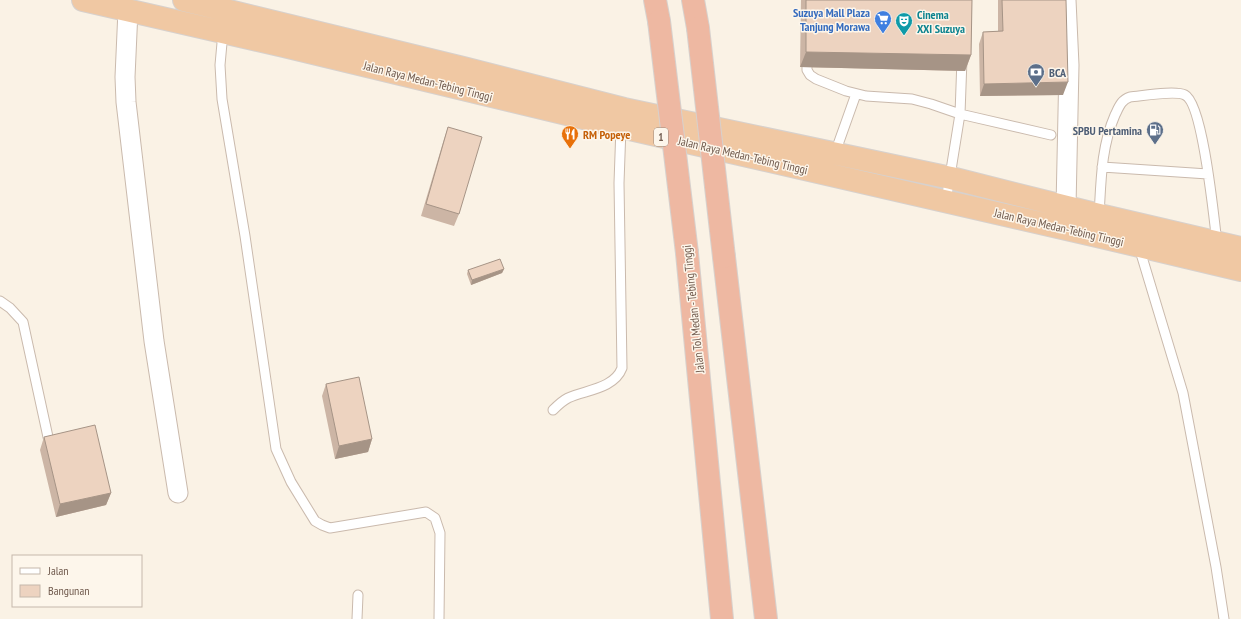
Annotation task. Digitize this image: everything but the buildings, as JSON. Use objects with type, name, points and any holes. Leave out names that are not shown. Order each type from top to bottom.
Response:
[{"type":"highway","name":"Jalan Raya Medan-Tebing Tinggi","points":[[83,0],[223,32],[621,128],[832,164],[951,178],[1066,207],[1139,245],[1216,253],[1241,248]]},
{"type":"highway","name":"Jalan Raya Medan-Tebing Tinggi","points":[[184,0],[624,109],[832,164],[946,201],[1098,225],[1216,253],[1241,270]]},
{"type":"highway","points":[[693,0],[698,28],[766,619]]},
{"type":"highway","name":"Jalan Tol Medan - Tebing Tinggi","points":[[657,10],[687,252],[722,619]]},
{"type":"street","points":[[1066,0],[1069,65],[1066,207]]},
{"type":"street","points":[[128,10],[125,77],[128,116],[154,342],[178,493]]},
{"type":"lane","points":[[223,32],[220,65],[222,99],[246,236],[276,449],[291,482],[315,521],[322,525],[330,528],[426,512],[435,518],[440,532],[439,619]]},
{"type":"lane","points":[[808,46],[807,70],[810,75],[816,79],[856,94],[912,99],[960,114],[1051,135]]},
{"type":"lane","points":[[946,201],[951,178],[960,114],[963,53]]},
{"type":"lane","points":[[1098,225],[1102,167],[1108,130],[1121,102],[1130,97],[1181,93],[1189,98],[1196,114],[1204,145],[1216,253]]},
{"type":"lane","points":[[832,164],[856,94]]},
{"type":"lane","points":[[553,410],[560,402],[568,398],[610,383],[620,374],[622,368],[619,183],[621,128]]},
{"type":"lane","points":[[1102,167],[1208,174]]},
{"type":"lane","points":[[1139,245],[1183,393],[1216,567],[1224,619]]},
{"type":"lane","points":[[0,301],[10,308],[23,322],[48,437]]},
{"type":"lane","points":[[357,619],[358,595]]},
{"type":"place","name":"Suzuya Mall Plaza Tanjung Morawa","points":[[883,34]]},
{"type":"place","name":"Cinema XXI Suzuya","points":[[904,36]]},
{"type":"place","name":"BCA","points":[[1036,87]]},
{"type":"place","name":"SPBU Pertamina","points":[[1155,145]]},
{"type":"place","name":"RM Popeye","points":[[570,149]]}]
